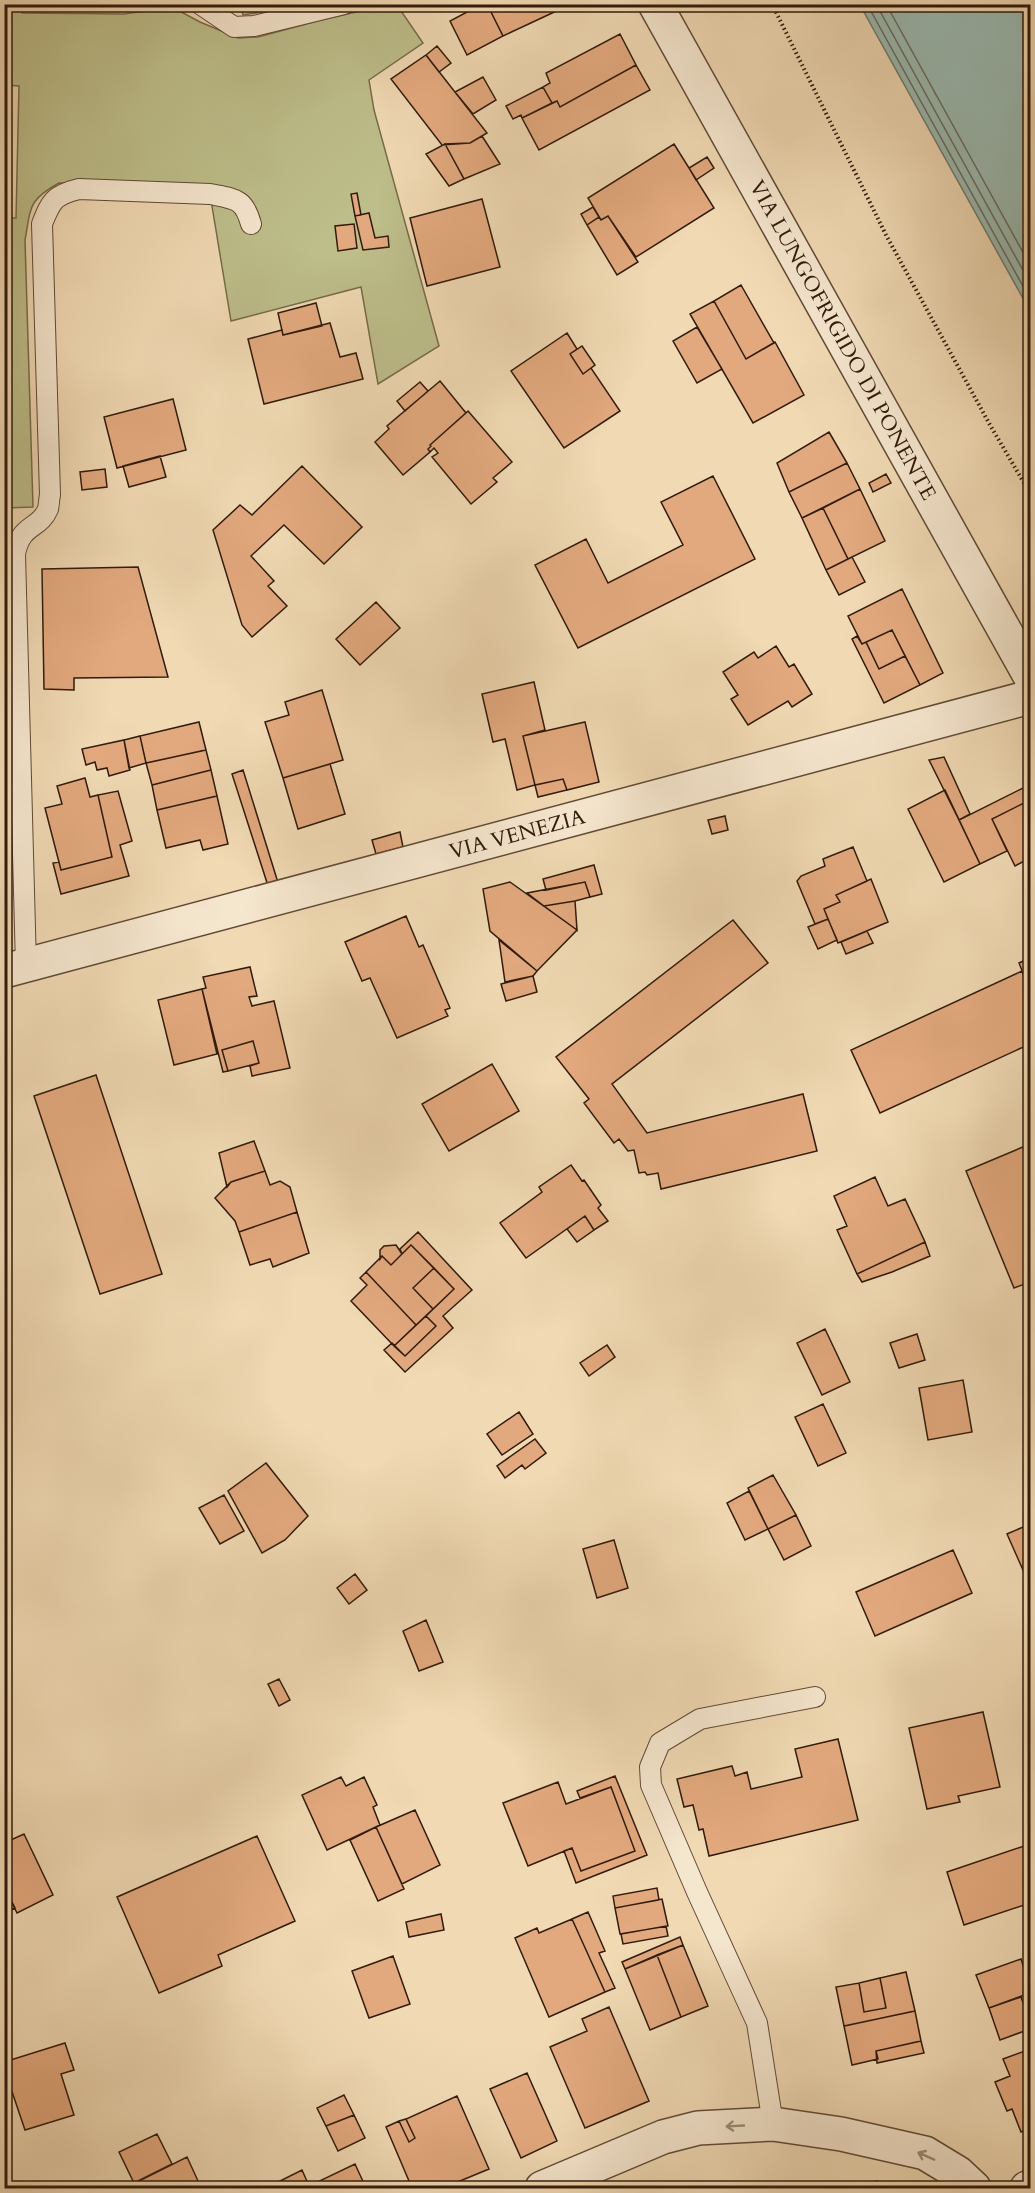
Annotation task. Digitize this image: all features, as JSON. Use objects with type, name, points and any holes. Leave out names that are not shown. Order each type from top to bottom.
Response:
[{"type":"street","name":"VIA LUNGOFRIGIDO DI PONENTE","points":[[655,4],[1030,676]]},
{"type":"street","name":"VIA VENEZIA","points":[[15,968],[1030,697]]},
{"type":"street","points":[[542,2188],[663,2137],[698,2128],[773,2124],[841,2134],[925,2154],[958,2173],[974,2188]]},
{"type":"lane","points":[[200,4],[234,27],[254,26],[344,4]]},
{"type":"lane","points":[[15,968],[15,554],[17,541],[24,531],[38,523],[48,510],[50,495],[42,224],[49,205],[61,193],[79,189],[210,194],[240,202],[247,210],[251,224]]},
{"type":"lane","points":[[773,2124],[757,2023],[651,1785],[650,1767],[660,1743],[700,1719],[815,1697]]},
{"type":"path","points":[[772,4],[886,235],[1030,493]]},
{"type":"green space","points":[[240,4],[307,5],[243,15]]},
{"type":"green space","points":[[4,5],[22,5],[22,13],[124,14],[172,7],[238,38],[258,37],[321,20],[387,5],[397,5],[423,43],[369,80],[374,110],[439,346],[378,384],[361,287],[231,321],[209,188],[59,183],[41,194],[36,200],[30,212],[25,240],[33,507],[5,508],[4,218],[16,218],[19,86],[5,85]]},
{"type":"water","points":[[860,5],[1030,5],[1030,311]]},
{"type":"building","points":[[51,4],[95,4],[95,9],[51,8]]},
{"type":"building","points":[[482,4],[487,4],[503,36],[467,55],[450,21]]},
{"type":"building","points":[[487,4],[564,4],[565,7],[503,36]]},
{"type":"building","points":[[620,34],[636,65],[560,107],[557,101],[552,103],[543,87],[550,83],[546,73]]},
{"type":"building","points":[[437,46],[451,63],[439,72],[426,55]]},
{"type":"building","points":[[426,55],[487,133],[470,143],[442,145],[391,79]]},
{"type":"building","points":[[636,65],[650,90],[539,150],[522,118],[557,101],[560,107]]},
{"type":"building","points":[[483,77],[496,100],[473,114],[455,92]]},
{"type":"building","points":[[543,87],[552,103],[522,118],[521,115],[513,119],[506,106]]},
{"type":"building","points":[[482,136],[500,164],[464,179],[445,144],[470,143]]},
{"type":"building","points":[[445,144],[464,179],[449,186],[426,154]]},
{"type":"building","points":[[674,144],[714,208],[636,257],[608,216],[601,220],[588,198]]},
{"type":"building","points":[[707,157],[714,168],[696,180],[689,168]]},
{"type":"building","points":[[357,193],[361,215],[355,216],[351,194]]},
{"type":"building","points":[[482,199],[500,267],[427,286],[410,218]]},
{"type":"building","points":[[593,207],[599,217],[587,225],[581,214]]},
{"type":"building","points":[[369,213],[375,238],[388,236],[389,247],[363,250],[355,216]]},
{"type":"building","points":[[608,216],[638,262],[617,275],[587,225],[599,217],[601,220]]},
{"type":"building","points":[[354,224],[357,248],[338,251],[335,226]]},
{"type":"building","points":[[741,285],[774,343],[746,359],[714,301]]},
{"type":"building","points":[[714,301],[746,359],[775,342],[804,395],[753,423],[690,314]]},
{"type":"building","points":[[316,303],[322,326],[283,335],[278,313]]},
{"type":"building","points":[[330,323],[340,357],[356,353],[363,379],[264,404],[248,339],[282,330],[283,335]]},
{"type":"building","points":[[697,327],[722,369],[697,383],[673,341]]},
{"type":"building","points":[[567,333],[577,349],[570,354],[583,374],[591,368],[620,411],[564,448],[511,371]]},
{"type":"building","points":[[582,346],[595,365],[583,374],[570,354]]},
{"type":"building","points":[[440,381],[466,413],[430,445],[428,449],[430,452],[403,475],[375,442],[389,429],[387,426]]},
{"type":"building","points":[[420,382],[428,391],[405,411],[397,401]]},
{"type":"building","points":[[173,399],[186,450],[117,468],[104,417]]},
{"type":"building","points":[[468,411],[512,462],[493,478],[497,482],[471,504],[432,457],[438,453],[434,448],[430,452],[428,449]]},
{"type":"building","points":[[829,432],[847,463],[789,492],[777,463]]},
{"type":"building","points":[[160,456],[166,477],[129,487],[123,466]]},
{"type":"building","points":[[847,463],[860,489],[802,518],[789,492]]},
{"type":"building","points":[[302,466],[362,527],[324,564],[284,525],[251,556],[274,581],[268,586],[287,606],[252,637],[242,625],[213,530],[240,505],[252,515]]},
{"type":"building","points":[[105,469],[107,487],[82,490],[80,472]]},
{"type":"building","points":[[886,474],[891,483],[873,492],[869,483]]},
{"type":"building","points":[[713,476],[755,559],[578,648],[535,565],[586,539],[608,583],[683,545],[661,502]]},
{"type":"building","points":[[860,489],[885,541],[848,559],[823,508]]},
{"type":"building","points":[[823,508],[848,559],[826,570],[802,518]]},
{"type":"building","points":[[852,557],[865,582],[839,595],[826,570]]},
{"type":"building","points":[[138,567],[168,677],[74,678],[74,690],[44,689],[42,569]]},
{"type":"building","points":[[902,589],[943,673],[920,685],[892,630],[862,644],[848,616]]},
{"type":"building","points":[[376,602],[400,628],[360,665],[336,639]]},
{"type":"building","points":[[892,630],[905,656],[879,669],[866,642]]},
{"type":"building","points":[[857,636],[862,644],[866,642],[879,669],[905,656],[920,685],[884,703],[852,639]]},
{"type":"building","points":[[776,646],[789,667],[794,664],[812,694],[792,707],[788,701],[748,725],[731,699],[738,695],[723,672],[754,652],[758,658]]},
{"type":"building","points":[[534,682],[545,730],[523,736],[535,785],[517,790],[505,739],[493,742],[482,694]]},
{"type":"building","points":[[322,690],[343,760],[283,778],[265,722],[289,715],[285,702]]},
{"type":"building","points":[[199,722],[206,750],[146,763],[140,736]]},
{"type":"building","points":[[585,722],[599,782],[567,790],[563,779],[535,785],[523,736]]},
{"type":"building","points":[[140,736],[146,763],[129,768],[124,740]]},
{"type":"building","points":[[124,740],[130,770],[109,776],[107,768],[97,770],[95,762],[86,765],[82,749]]},
{"type":"building","points":[[206,750],[211,770],[152,785],[146,763]]},
{"type":"building","points":[[944,757],[970,814],[959,820],[929,760]]},
{"type":"building","points":[[330,764],[345,814],[298,829],[283,778]]},
{"type":"building","points":[[211,770],[217,796],[157,810],[152,785]]},
{"type":"building","points":[[243,770],[280,889],[270,892],[232,774]]},
{"type":"building","points":[[85,778],[90,797],[98,795],[112,857],[61,870],[45,808],[62,804],[57,786]]},
{"type":"building","points":[[563,779],[567,790],[538,797],[535,785]]},
{"type":"building","points":[[1030,784],[1030,800],[1025,787]]},
{"type":"building","points":[[1025,787],[1030,800],[992,819],[1007,851],[980,864],[959,820]]},
{"type":"building","points":[[945,790],[980,864],[944,882],[908,809]]},
{"type":"building","points":[[118,791],[132,841],[120,845],[129,876],[61,894],[53,863],[59,862],[61,870],[112,857],[98,795]]},
{"type":"building","points":[[217,796],[228,844],[203,850],[200,840],[166,848],[157,810]]},
{"type":"building","points":[[1030,800],[1030,858],[1015,866],[992,819]]},
{"type":"building","points":[[725,816],[728,830],[712,834],[708,820]]},
{"type":"building","points":[[400,832],[403,847],[376,854],[372,840]]},
{"type":"building","points":[[853,847],[867,881],[836,895],[840,902],[824,909],[828,919],[815,924],[797,881],[801,876],[825,866],[823,859]]},
{"type":"building","points":[[594,865],[602,894],[590,897],[585,882],[546,890],[543,879]]},
{"type":"building","points":[[871,879],[888,922],[838,943],[824,909],[840,902],[836,895]]},
{"type":"building","points":[[510,882],[577,930],[537,971],[490,931],[483,889]]},
{"type":"building","points":[[585,882],[590,897],[575,901],[544,906],[527,893]]},
{"type":"building","points":[[575,901],[577,930],[544,906]]},
{"type":"building","points":[[406,916],[419,947],[423,945],[450,1008],[445,1010],[448,1016],[397,1038],[370,978],[362,981],[345,942]]},
{"type":"building","points":[[828,919],[837,940],[818,949],[808,927]]},
{"type":"building","points":[[733,920],[768,963],[612,1084],[647,1133],[803,1094],[817,1151],[661,1189],[658,1173],[647,1175],[645,1172],[639,1173],[634,1150],[628,1151],[619,1139],[614,1143],[584,1103],[589,1099],[556,1057]]},
{"type":"building","points":[[867,931],[873,943],[846,954],[841,942]]},
{"type":"building","points":[[499,940],[537,971],[533,976],[505,982]]},
{"type":"building","points":[[1030,958],[1030,991],[1019,963]]},
{"type":"building","points":[[250,967],[257,996],[249,997],[252,1006],[274,1001],[290,1068],[252,1076],[250,1066],[259,1063],[253,1041],[222,1050],[228,1071],[223,1072],[202,989],[206,988],[203,977]]},
{"type":"building","points":[[1022,971],[1030,991],[1030,1044],[880,1113],[851,1050]]},
{"type":"building","points":[[533,976],[537,992],[506,1001],[501,984]]},
{"type":"building","points":[[202,989],[217,1054],[174,1065],[158,1000]]},
{"type":"building","points":[[253,1041],[259,1063],[228,1071],[222,1050]]},
{"type":"building","points":[[492,1064],[519,1111],[449,1151],[422,1104]]},
{"type":"building","points":[[96,1075],[162,1274],[100,1294],[34,1096]]},
{"type":"building","points":[[254,1141],[265,1171],[231,1182],[227,1187],[219,1153]]},
{"type":"building","points":[[1030,1144],[1030,1282],[1014,1288],[966,1171]]},
{"type":"building","points":[[571,1165],[601,1205],[598,1208],[608,1221],[594,1230],[585,1216],[526,1258],[500,1223],[542,1192],[539,1187]]},
{"type":"building","points":[[265,1171],[270,1185],[280,1181],[290,1187],[297,1212],[239,1232],[235,1221],[215,1198],[231,1182]]},
{"type":"building","points":[[875,1177],[888,1206],[905,1199],[925,1242],[857,1274],[837,1230],[847,1226],[834,1196]]},
{"type":"building","points":[[297,1212],[309,1253],[273,1267],[270,1259],[250,1265],[239,1232]]},
{"type":"building","points":[[585,1216],[594,1230],[577,1242],[567,1229]]},
{"type":"building","points":[[418,1232],[472,1290],[443,1316],[453,1328],[405,1372],[384,1350],[392,1343],[405,1356],[436,1326],[426,1316],[454,1289],[411,1245],[402,1254],[400,1249]]},
{"type":"building","points":[[925,1242],[930,1256],[862,1282],[857,1274]]},
{"type":"building","points":[[396,1245],[402,1254],[391,1265],[382,1256],[380,1259],[380,1250],[384,1246]]},
{"type":"building","points":[[411,1245],[434,1268],[413,1288],[433,1309],[416,1325],[366,1272],[382,1256],[391,1265]]},
{"type":"building","points":[[434,1268],[454,1289],[433,1309],[413,1288]]},
{"type":"building","points":[[366,1272],[416,1325],[394,1346],[351,1301],[367,1285],[360,1278]]},
{"type":"building","points":[[426,1316],[436,1326],[405,1356],[394,1346]]},
{"type":"building","points":[[825,1329],[850,1382],[822,1395],[797,1343]]},
{"type":"building","points":[[917,1334],[925,1360],[899,1368],[890,1343]]},
{"type":"building","points":[[607,1345],[615,1357],[589,1376],[580,1363]]},
{"type":"building","points":[[963,1380],[972,1432],[928,1440],[919,1388]]},
{"type":"building","points":[[823,1404],[846,1453],[818,1466],[795,1417]]},
{"type":"building","points":[[519,1412],[533,1434],[502,1455],[487,1434]]},
{"type":"building","points":[[535,1439],[546,1453],[525,1469],[522,1465],[505,1478],[497,1466]]},
{"type":"building","points":[[266,1463],[308,1516],[285,1540],[262,1553],[228,1491]]},
{"type":"building","points":[[773,1475],[796,1515],[768,1529],[748,1488]]},
{"type":"building","points":[[749,1491],[768,1529],[745,1540],[727,1503]]},
{"type":"building","points":[[224,1495],[244,1531],[220,1544],[199,1508]]},
{"type":"building","points":[[796,1515],[811,1546],[784,1560],[768,1529]]},
{"type":"building","points":[[1030,1524],[1030,1578],[1027,1579],[1007,1534]]},
{"type":"building","points":[[614,1540],[628,1588],[597,1598],[583,1549]]},
{"type":"building","points":[[953,1550],[972,1593],[875,1636],[856,1592]]},
{"type":"building","points":[[355,1574],[367,1590],[349,1604],[337,1588]]},
{"type":"building","points":[[426,1620],[443,1662],[419,1671],[403,1631]]},
{"type":"building","points":[[279,1679],[290,1700],[279,1706],[268,1684]]},
{"type":"building","points":[[983,1712],[1000,1787],[958,1796],[960,1802],[927,1809],[909,1728]]},
{"type":"building","points":[[838,1739],[858,1820],[709,1856],[703,1829],[699,1830],[693,1805],[684,1807],[677,1779],[732,1766],[735,1776],[747,1772],[751,1789],[802,1777],[795,1749]]},
{"type":"building","points":[[615,1776],[647,1855],[576,1883],[564,1851],[572,1848],[581,1871],[635,1851],[611,1787],[580,1798],[577,1791]]},
{"type":"building","points":[[341,1777],[346,1786],[364,1777],[377,1805],[373,1807],[380,1825],[327,1850],[302,1795]]},
{"type":"building","points":[[558,1782],[566,1804],[611,1787],[635,1851],[581,1871],[572,1848],[528,1866],[503,1803]]},
{"type":"building","points":[[415,1810],[440,1865],[402,1884],[376,1827]]},
{"type":"building","points":[[376,1827],[404,1889],[378,1901],[350,1840]]},
{"type":"building","points":[[24,1834],[53,1895],[17,1913],[4,1886],[4,1843]]},
{"type":"building","points":[[257,1836],[295,1921],[218,1955],[222,1966],[159,1993],[117,1897]]},
{"type":"building","points":[[1030,1844],[1030,1903],[964,1925],[947,1872]]},
{"type":"building","points":[[4,1886],[15,1908],[4,1913]]},
{"type":"building","points":[[657,1888],[659,1900],[615,1908],[613,1896]]},
{"type":"building","points":[[662,1899],[668,1926],[620,1934],[615,1908]]},
{"type":"building","points":[[588,1912],[605,1951],[599,1953],[615,1988],[605,1992],[572,1919]]},
{"type":"building","points":[[441,1914],[444,1930],[409,1937],[406,1922]]},
{"type":"building","points":[[572,1919],[605,1992],[549,2017],[515,1938],[537,1928],[539,1933]]},
{"type":"building","points":[[666,1926],[668,1936],[623,1944],[621,1934]]},
{"type":"building","points":[[680,1937],[683,1945],[625,1969],[622,1962]]},
{"type":"building","points":[[683,1945],[708,2006],[681,2017],[657,1955]]},
{"type":"building","points":[[657,1955],[681,2017],[650,2030],[625,1969]]},
{"type":"building","points":[[393,1956],[410,2004],[369,2018],[352,1971]]},
{"type":"building","points":[[1021,1959],[1030,1993],[989,2008],[976,1975]]},
{"type":"building","points":[[906,1972],[915,2011],[844,2026],[836,1987],[859,1983],[864,2012],[886,2008],[880,1978]]},
{"type":"building","points":[[880,1978],[886,2008],[864,2012],[859,1983]]},
{"type":"building","points":[[1021,1997],[1030,2022],[1030,2029],[1000,2040],[989,2008]]},
{"type":"building","points":[[609,2007],[649,2101],[585,2128],[550,2047],[587,2031],[582,2019]]},
{"type":"building","points":[[915,2011],[921,2041],[876,2051],[878,2059],[852,2065],[844,2026]]},
{"type":"building","points":[[921,2041],[924,2053],[877,2063],[876,2051]]},
{"type":"building","points":[[65,2043],[74,2070],[61,2074],[74,2115],[25,2130],[4,2062]]},
{"type":"building","points":[[1030,2049],[1030,2128],[1021,2132],[1012,2109],[1007,2111],[995,2082],[1010,2076],[1003,2059]]},
{"type":"building","points":[[527,2073],[557,2141],[521,2158],[490,2089]]},
{"type":"building","points":[[344,2095],[354,2115],[326,2126],[317,2108]]},
{"type":"building","points":[[457,2096],[489,2169],[443,2188],[412,2188],[386,2127],[399,2121],[409,2142],[415,2138],[406,2119]]},
{"type":"building","points":[[354,2115],[365,2138],[338,2151],[326,2126]]},
{"type":"building","points":[[406,2119],[415,2138],[409,2142],[399,2121]]},
{"type":"building","points":[[157,2134],[172,2164],[134,2183],[119,2152]]},
{"type":"building","points":[[187,2157],[199,2183],[187,2188],[143,2188],[139,2181]]},
{"type":"building","points":[[355,2164],[366,2188],[310,2188],[309,2186]]},
{"type":"building","points":[[302,2170],[310,2188],[266,2188]]},
{"type":"building","points":[[877,2181],[880,2188],[855,2188]]}]
